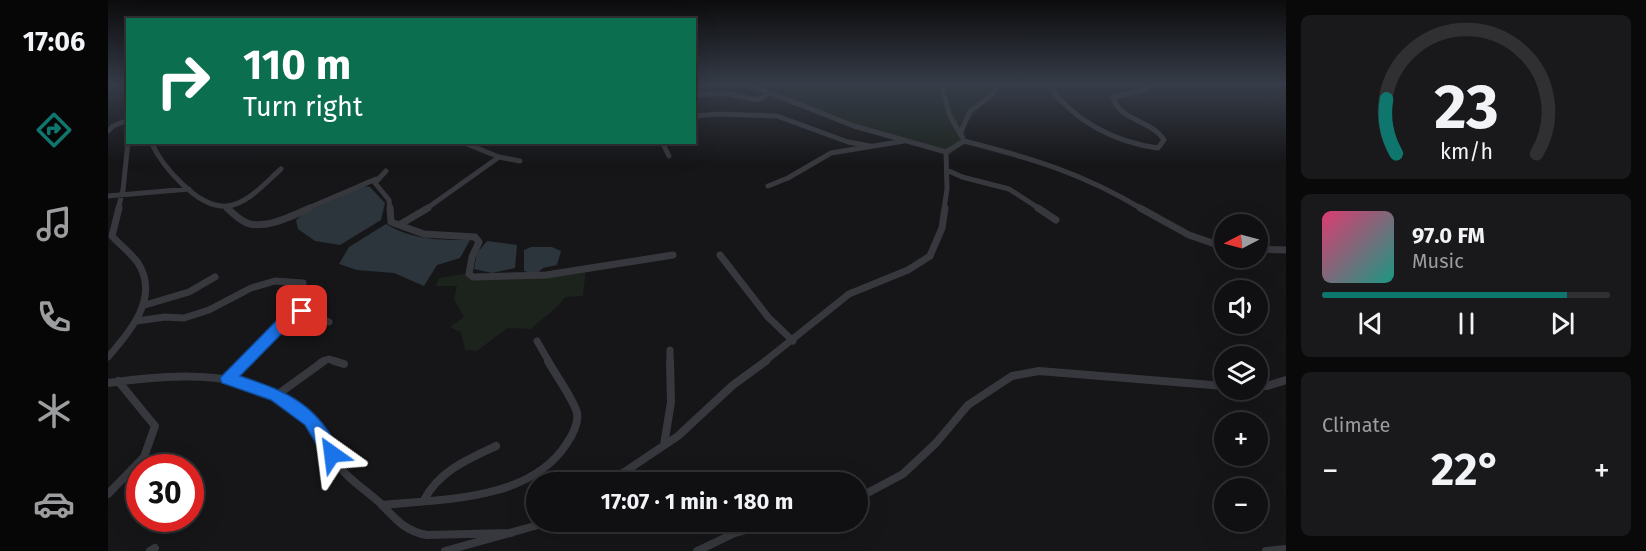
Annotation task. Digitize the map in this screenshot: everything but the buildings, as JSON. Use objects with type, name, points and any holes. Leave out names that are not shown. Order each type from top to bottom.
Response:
[{"type":"street","points":[[815,111],[854,126],[946,152],[964,141]]},
{"type":"street","points":[[948,111],[964,141],[1092,181],[1188,236],[1214,244]]},
{"type":"street","points":[[960,134],[970,111]]},
{"type":"street","points":[[1069,111],[1076,117],[1134,144],[1158,148],[1164,140],[1162,134],[1152,125],[1122,111]]},
{"type":"street","points":[[696,116],[719,114],[777,117],[848,142],[870,146]]},
{"type":"street","points":[[108,131],[113,126],[126,121]]},
{"type":"street","points":[[768,186],[788,178],[831,153],[907,141]]},
{"type":"street","points":[[108,357],[137,321],[145,305],[145,281],[139,264],[110,237],[122,194],[128,144]]},
{"type":"street","points":[[152,144],[163,165],[189,189],[208,202],[226,207],[246,223],[260,224],[294,214],[376,179],[386,171]]},
{"type":"street","points":[[467,144],[499,157],[520,161]]},
{"type":"street","points":[[663,144],[669,156]]},
{"type":"street","points":[[624,472],[678,436],[733,385],[793,341],[849,294],[908,270],[930,256],[942,228],[947,170],[946,152]]},
{"type":"street","points":[[399,225],[427,209],[499,157]]},
{"type":"street","points":[[226,207],[242,200],[281,169]]},
{"type":"street","points":[[947,170],[962,177],[1009,189],[1056,220]]},
{"type":"street","points":[[376,179],[375,183],[389,200],[391,222],[406,230],[417,232],[475,237],[479,242],[468,274],[473,278],[546,275],[673,255]]},
{"type":"street","points":[[108,196],[189,189]]},
{"type":"street","points":[[1268,249],[1286,250]]},
{"type":"street","points":[[720,255],[768,317],[793,341]]},
{"type":"street","points":[[145,305],[189,292],[215,277]]},
{"type":"street","points":[[137,321],[165,317],[184,318],[209,310],[251,288],[275,281],[303,283]]},
{"type":"street","points":[[228,378],[291,315],[302,311],[329,322]]},
{"type":"street","points":[[382,505],[468,495],[507,486],[543,471],[558,458],[571,439],[578,419],[577,413],[537,341]]},
{"type":"street","points":[[664,445],[671,402],[670,350]]},
{"type":"street","points":[[276,395],[321,362],[329,359],[344,363]]},
{"type":"street","points":[[868,493],[903,474],[936,443],[968,405],[1012,376],[1039,371],[1214,385]]},
{"type":"street","points":[[113,382],[153,376],[228,378],[276,395],[311,420],[340,468],[382,505],[390,516],[415,533],[427,535],[511,532]]},
{"type":"street","points":[[1268,386],[1286,380]]},
{"type":"street","points":[[108,494],[142,461],[151,448],[154,426],[113,382]]},
{"type":"street","points":[[424,500],[429,489],[437,481],[474,456],[496,446]]},
{"type":"street","points":[[445,551],[526,528]]},
{"type":"street","points":[[697,551],[735,532]]},
{"type":"street","points":[[1266,551],[1286,549]]},
{"type":"shaded area","points":[[820,111],[977,111],[964,126],[967,141],[950,155],[908,143]]},
{"type":"shaded area","points":[[362,186],[370,187],[385,203],[381,220],[340,245],[315,241],[298,229],[296,220],[304,213]]},
{"type":"shaded area","points":[[386,224],[416,236],[470,240],[460,258],[437,265],[424,286],[394,273],[357,270],[339,264],[349,247]]},
{"type":"shaded area","points":[[487,241],[517,245],[515,268],[492,273],[474,269],[477,253]]},
{"type":"shaded area","points":[[531,247],[552,247],[561,251],[557,265],[543,268],[536,274],[524,271],[524,250]]},
{"type":"shaded area","points":[[586,268],[583,296],[565,297],[531,329],[507,328],[477,351],[465,350],[461,332],[450,327],[464,317],[454,299],[457,286],[436,286],[439,278],[469,273],[495,278],[536,277],[555,270]]},
{"type":"route","points":[[302,311],[291,315],[228,378],[276,395],[311,420],[332,454]]}]
